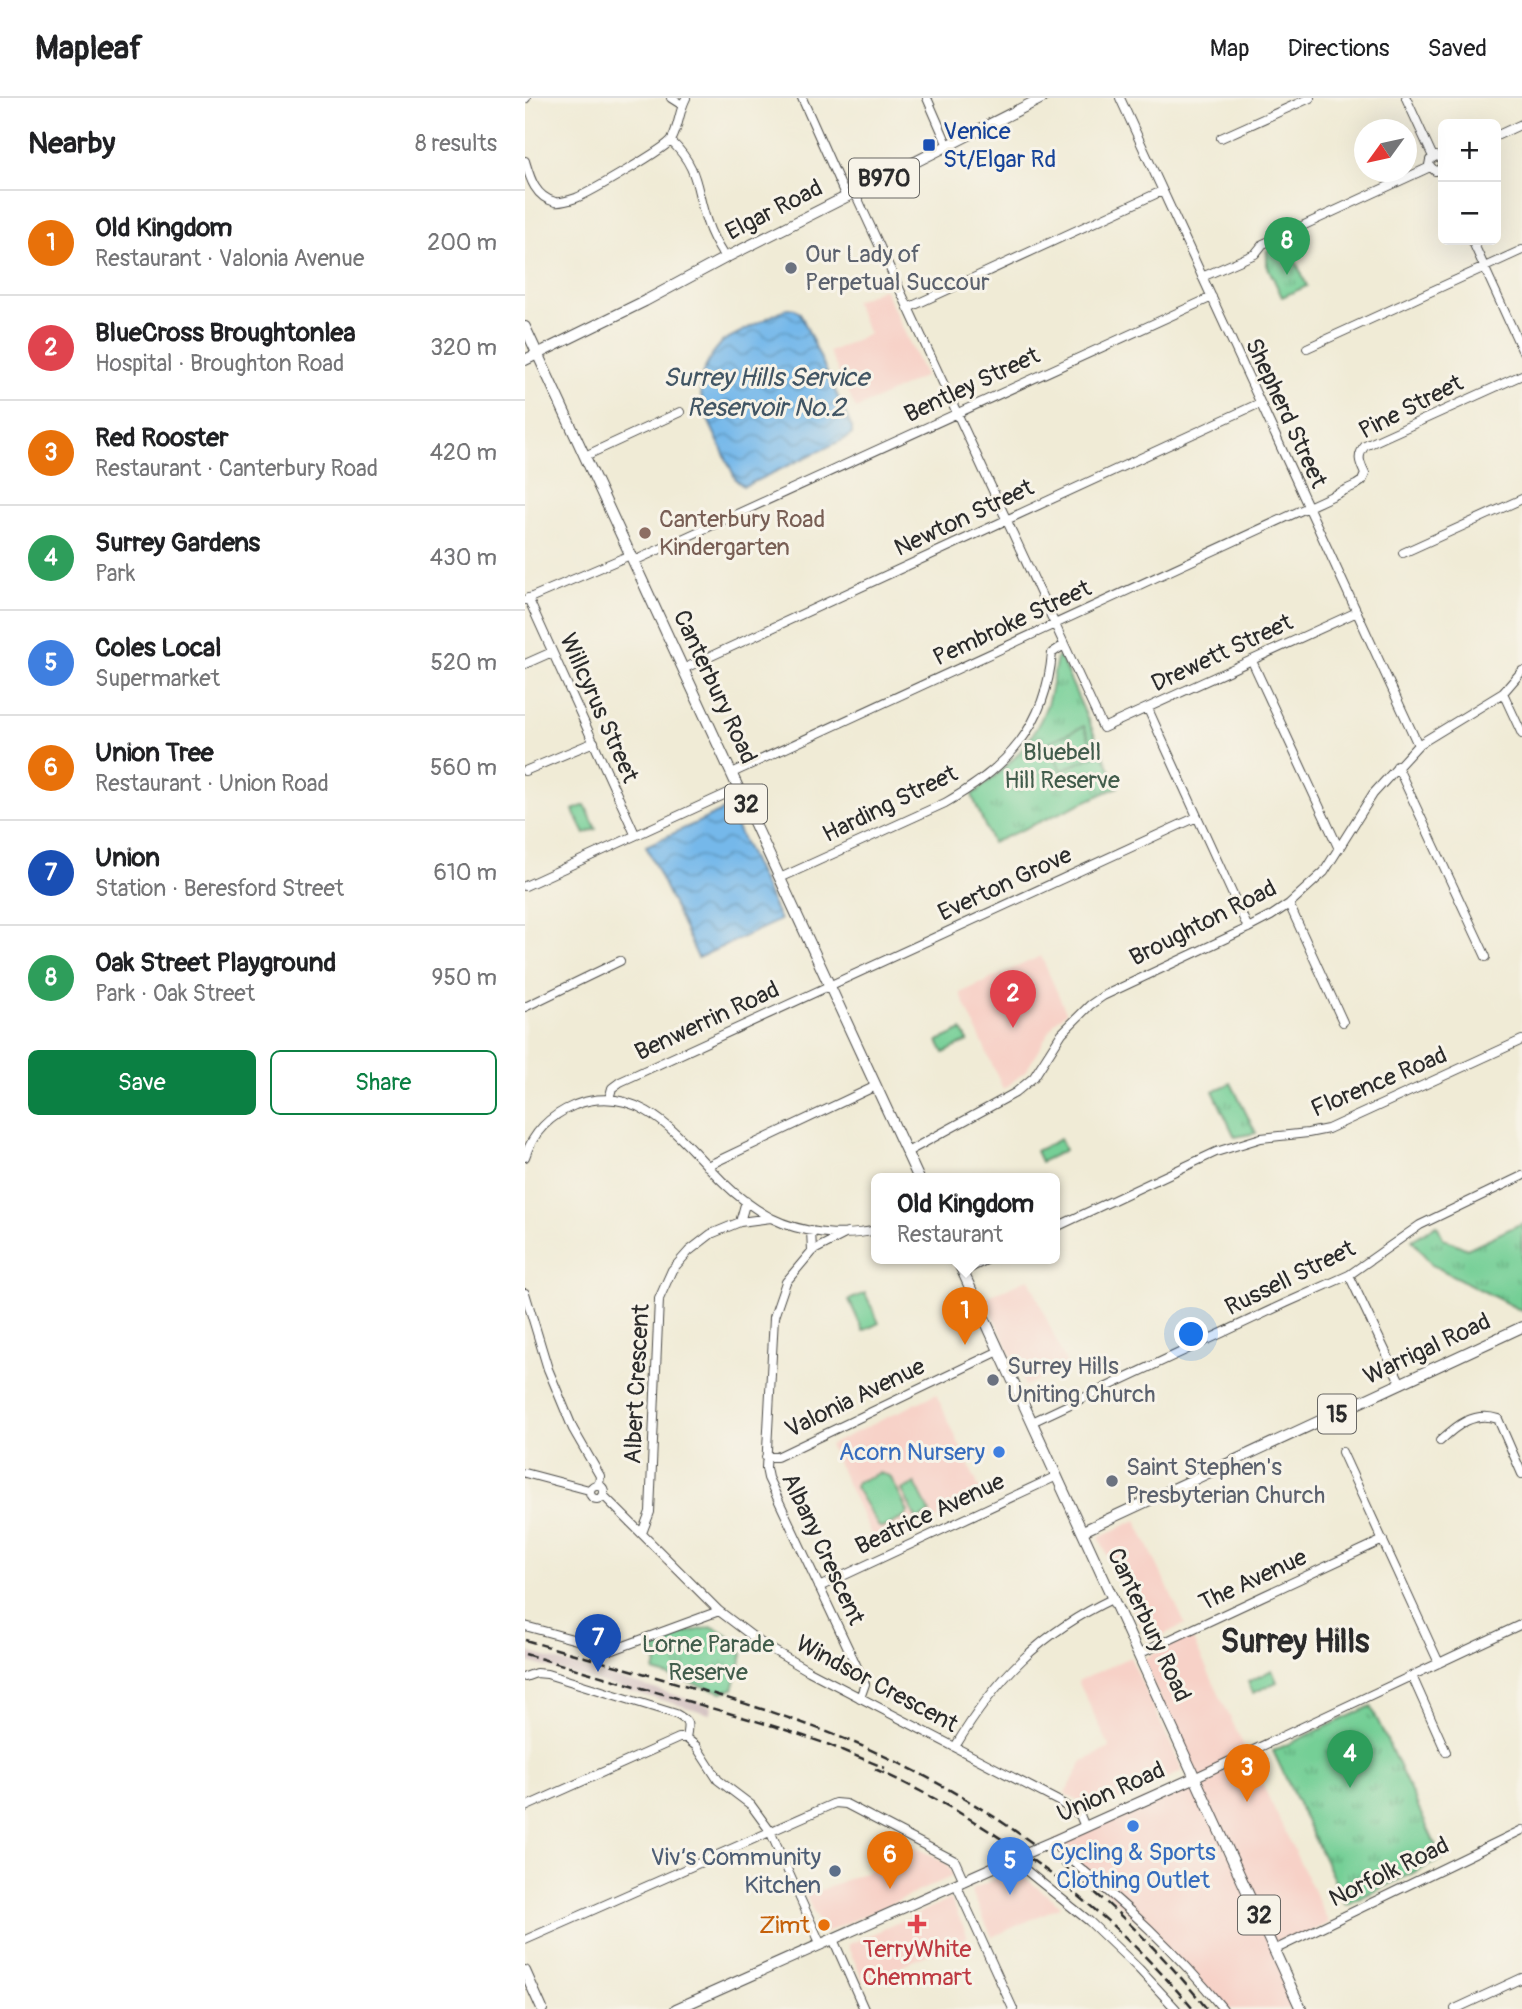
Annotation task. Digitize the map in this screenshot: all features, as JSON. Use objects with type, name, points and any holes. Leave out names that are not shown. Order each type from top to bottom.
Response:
[{"type":"main road","name":"Elgar Road","points":[[525,360],[1042,98]]},
{"type":"main road","name":"Canterbury Road","points":[[525,327],[916,1173]]},
{"type":"main road","name":"Canterbury Road","points":[[959,1264],[1301,2009]]},
{"type":"main road","name":"Warrigal Road","points":[[1083,1531],[1522,1327]]},
{"type":"main road","name":"Union Road","points":[[677,2009],[1196,1777]]},
{"type":"main road","points":[[525,1971],[543,2009]]},
{"type":"street","points":[[525,161],[533,186],[540,194],[558,203],[575,198],[671,141],[684,102],[671,98]]},
{"type":"street","points":[[802,98],[908,308],[1064,645]]},
{"type":"street","points":[[927,98],[948,146]]},
{"type":"street","name":"Shepherd Street","points":[[1119,98],[1417,745]]},
{"type":"street","points":[[1221,138],[1310,98]]},
{"type":"street","points":[[1406,98],[1433,157]]},
{"type":"street","points":[[1501,134],[1522,124]]},
{"type":"street","points":[[671,141],[692,167],[707,222],[725,258]]},
{"type":"street","points":[[1433,157],[1438,157]]},
{"type":"street","points":[[1430,167],[1433,157]]},
{"type":"street","points":[[1430,167],[1435,171],[1438,169]]},
{"type":"street","points":[[1202,277],[1255,254],[1263,244],[1430,167]]},
{"type":"street","points":[[908,308],[1162,191]]},
{"type":"street","points":[[1474,245],[1522,350]]},
{"type":"street","points":[[1307,348],[1522,250]]},
{"type":"street","name":"Bentley Street","points":[[527,599],[632,558],[1212,297]]},
{"type":"street","name":"Pine Street","points":[[1309,507],[1362,481],[1365,474],[1359,459],[1365,446],[1522,374]]},
{"type":"street","name":"Newton Street","points":[[683,669],[1260,403]]},
{"type":"street","points":[[585,456],[680,412]]},
{"type":"street","points":[[1403,553],[1522,499]]},
{"type":"street","name":"Pembroke Street","points":[[732,773],[1309,507]]},
{"type":"street","name":"Willcyrus Street","points":[[527,599],[635,834]]},
{"type":"street","name":"Drewett Street","points":[[1064,645],[1103,728],[1357,612]]},
{"type":"street","name":"Harding Street","points":[[780,878],[945,803],[991,773],[1031,727],[1042,704],[1050,675],[1052,653],[1064,645]]},
{"type":"street","points":[[525,664],[552,652]]},
{"type":"street","points":[[1252,661],[1339,849]]},
{"type":"street","name":"Broughton Road","points":[[907,1152],[1015,1093],[1034,1077],[1062,1033],[1103,996],[1248,928],[1289,904],[1324,872],[1373,794],[1417,745],[1503,692],[1522,671]]},
{"type":"street","points":[[1503,692],[1522,734]]},
{"type":"street","points":[[1148,709],[1248,928]]},
{"type":"street","points":[[525,771],[594,743]]},
{"type":"street","points":[[1397,766],[1486,957]]},
{"type":"street","points":[[525,887],[739,788]]},
{"type":"street","name":"Everton Grove","points":[[829,985],[1197,817]]},
{"type":"street","points":[[1289,904],[1343,1022]]},
{"type":"street","points":[[525,1007],[620,961]]},
{"type":"street","name":"Benwerrin Road","points":[[609,1099],[612,1088],[620,1082],[829,985]]},
{"type":"street","name":"Florence Road","points":[[1060,1225],[1216,1152],[1261,1138],[1328,1129],[1522,1040]]},
{"type":"street","points":[[707,1166],[876,1086]]},
{"type":"street","points":[[525,1157],[527,1146],[543,1125],[561,1111],[588,1100],[609,1099],[637,1105],[662,1120],[726,1185],[771,1218],[811,1230],[847,1233],[871,1231]]},
{"type":"street","name":"Russell Street","points":[[1032,1422],[1349,1275],[1420,1225],[1522,1177]]},
{"type":"street","points":[[740,1222],[746,1201]]},
{"type":"street","name":"Albert Crescent","points":[[642,1533],[650,1512],[659,1299],[672,1270],[689,1251],[711,1234],[740,1222],[771,1218]]},
{"type":"street","points":[[811,1230],[813,1251]]},
{"type":"street","name":"Albany Crescent","points":[[847,1233],[813,1251],[786,1282],[774,1317],[766,1457],[768,1478],[865,1685],[860,1698]]},
{"type":"street","points":[[962,1272],[978,1264]]},
{"type":"street","points":[[1349,1275],[1401,1384]]},
{"type":"street","points":[[525,1298],[548,1369],[573,1429],[600,1476],[599,1485],[604,1496],[596,1500],[591,1497],[589,1490]]},
{"type":"street","name":"Valonia Avenue","points":[[766,1457],[777,1457],[999,1351]]},
{"type":"street","points":[[1440,1441],[1456,1426],[1471,1418],[1488,1416],[1498,1419],[1522,1474]]},
{"type":"street","points":[[1342,1452],[1439,1663]]},
{"type":"street","points":[[525,1473],[589,1490]]},
{"type":"street","name":"Beatrice Avenue","points":[[820,1587],[1057,1476]]},
{"type":"street","points":[[589,1490],[592,1486],[599,1485]]},
{"type":"street","name":"Windsor Crescent","points":[[604,1496],[719,1611],[764,1645],[1058,1801],[1080,1815],[1085,1827]]},
{"type":"street","name":"The Avenue","points":[[1139,1654],[1383,1540]]},
{"type":"street","points":[[955,1748],[1000,1681],[1028,1654],[1070,1621],[1114,1598]]},
{"type":"street","points":[[525,1626],[613,1650],[719,1611]]},
{"type":"street","name":"Union Road","points":[[1196,1777],[1522,1624]]},
{"type":"street","points":[[525,1677],[535,1673],[547,1674],[676,1714],[688,1725],[686,1738]]},
{"type":"street","points":[[1412,1676],[1446,1752]]},
{"type":"street","points":[[525,1807],[679,1738],[686,1738],[696,1746],[718,1780],[751,1805],[770,1831],[821,1944]]},
{"type":"street","points":[[525,1940],[829,1805],[840,1803],[954,1861],[960,1883],[1013,2009]]},
{"type":"street","name":"Norfolk Road","points":[[1274,1950],[1522,1830]]},
{"type":"street","points":[[1054,1840],[1067,1857],[1142,1920],[1207,1988],[1223,2009]]},
{"type":"street","points":[[1013,1859],[1089,1921],[1139,1969],[1175,2009]]},
{"type":"street","points":[[833,1939],[864,2009]]},
{"type":"street","points":[[1455,2009],[1522,1978]]},
{"type":"shaded area","points":[[884,288],[925,376],[856,409],[829,352],[869,334],[854,302]]},
{"type":"shaded area","points":[[1041,956],[1066,1012],[1055,1022],[1026,1071],[1003,1089],[960,993]]},
{"type":"shaded area","points":[[1029,1278],[1067,1366],[1025,1386],[985,1298]]},
{"type":"shaded area","points":[[936,1394],[983,1496],[877,1547],[829,1445]]},
{"type":"shaded area","points":[[1136,1520],[1185,1624],[1148,1642],[1100,1540],[1100,1537]]},
{"type":"shaded area","points":[[1191,1636],[1329,1923],[1274,1950],[1300,2009],[1223,2009],[1207,1988],[1054,1841],[1195,1777],[1142,1659]]},
{"type":"shaded area","points":[[525,1651],[712,1706],[710,1714],[525,1661]]},
{"type":"shaded area","points":[[1130,1657],[1183,1771],[1095,1811],[1065,1794],[1083,1761],[1110,1748],[1078,1681]]},
{"type":"shaded area","points":[[916,1848],[947,1864],[953,1876],[823,1934],[806,1896]]},
{"type":"shaded area","points":[[1015,1870],[1061,1906],[992,1937],[971,1890]]},
{"type":"shaded area","points":[[951,1899],[968,1937],[864,1982],[847,1945]]},
{"type":"green space","points":[[1287,242],[1307,286],[1282,297],[1267,265],[1267,251]]},
{"type":"green space","name":"Bluebell Hill Reserve","points":[[1060,657],[1118,787],[992,843],[972,795],[1006,767],[1033,733],[1046,707],[1057,658]]},
{"type":"green space","points":[[1084,726],[1096,755],[1061,771],[1049,742]]},
{"type":"green space","points":[[585,805],[596,829],[585,834],[573,810]]},
{"type":"green space","points":[[962,1030],[968,1041],[944,1053],[938,1041]]},
{"type":"green space","points":[[1231,1083],[1256,1133],[1235,1137],[1213,1091]]},
{"type":"green space","points":[[1060,1139],[1065,1150],[1041,1162],[1036,1151]]},
{"type":"green space","points":[[1522,1223],[1522,1311],[1432,1265],[1412,1240],[1437,1225],[1443,1238],[1467,1249]]},
{"type":"green space","points":[[865,1293],[879,1323],[863,1331],[849,1300]]},
{"type":"green space","points":[[879,1473],[890,1476],[908,1512],[905,1517],[883,1528],[879,1527],[855,1487],[857,1482]]},
{"type":"green space","points":[[915,1483],[930,1513],[917,1520],[902,1490]]},
{"type":"green space","name":"Lorne Parade Reserve","points":[[712,1627],[726,1634],[743,1654],[733,1689],[722,1692],[654,1672],[658,1654],[645,1649],[684,1633]]},
{"type":"green space","points":[[1272,1670],[1277,1682],[1253,1693],[1248,1682]]},
{"type":"green space","points":[[1371,1706],[1442,1859],[1346,1905],[1273,1751]]},
{"type":"water","name":"Surrey Hills Service Reservoir No.2","points":[[787,308],[800,313],[852,428],[852,434],[743,486],[736,480],[704,411],[700,388],[703,372],[723,341]]},
{"type":"water","points":[[728,808],[780,920],[698,958],[646,846]]},
{"type":"railway","points":[[525,1640],[797,1721],[888,1758],[940,1784],[990,1814],[1085,1884],[1169,1965],[1207,2009]]},
{"type":"railway","points":[[525,1654],[780,1728],[885,1768]]},
{"type":"railway","points":[[875,1769],[964,1816],[1047,1871],[1124,1936],[1193,2009]]},
{"type":"place","name":"Venice St/Elgar Rd","points":[[929,145]]},
{"type":"place","name":"Our Lady of Perpetual Succour","points":[[791,268]]},
{"type":"place","name":"Oak Street Playground","points":[[1287,275]]},
{"type":"place","name":"Canterbury Road Kindergarten","points":[[645,533]]},
{"type":"place","name":"BlueCross Broughtonlea","points":[[1013,1028]]},
{"type":"place","name":"Old Kingdom","points":[[965,1345]]},
{"type":"place","name":"Surrey Hills Uniting Church","points":[[993,1380]]},
{"type":"place","name":"Acorn Nursery","points":[[999,1452]]},
{"type":"place","name":"Saint Stephen's Presbyterian Church","points":[[1112,1481]]},
{"type":"place","name":"Union","points":[[598,1672]]},
{"type":"place","name":"Surrey Gardens","points":[[1350,1788]]},
{"type":"place","name":"Red Rooster","points":[[1247,1802]]},
{"type":"place","name":"Cycling & Sports Clothing Outlet","points":[[1133,1826]]},
{"type":"place","name":"Viv’s Community Kitchen","points":[[835,1871]]},
{"type":"place","name":"Union Tree","points":[[890,1889]]},
{"type":"place","name":"Coles Local","points":[[1010,1895]]},
{"type":"place","name":"TerryWhite Chemmart","points":[[917,1924]]},
{"type":"place","name":"Zimt","points":[[824,1925]]},
{"type":"district","name":"Surrey Hills","points":[[1295,1642]]}]
